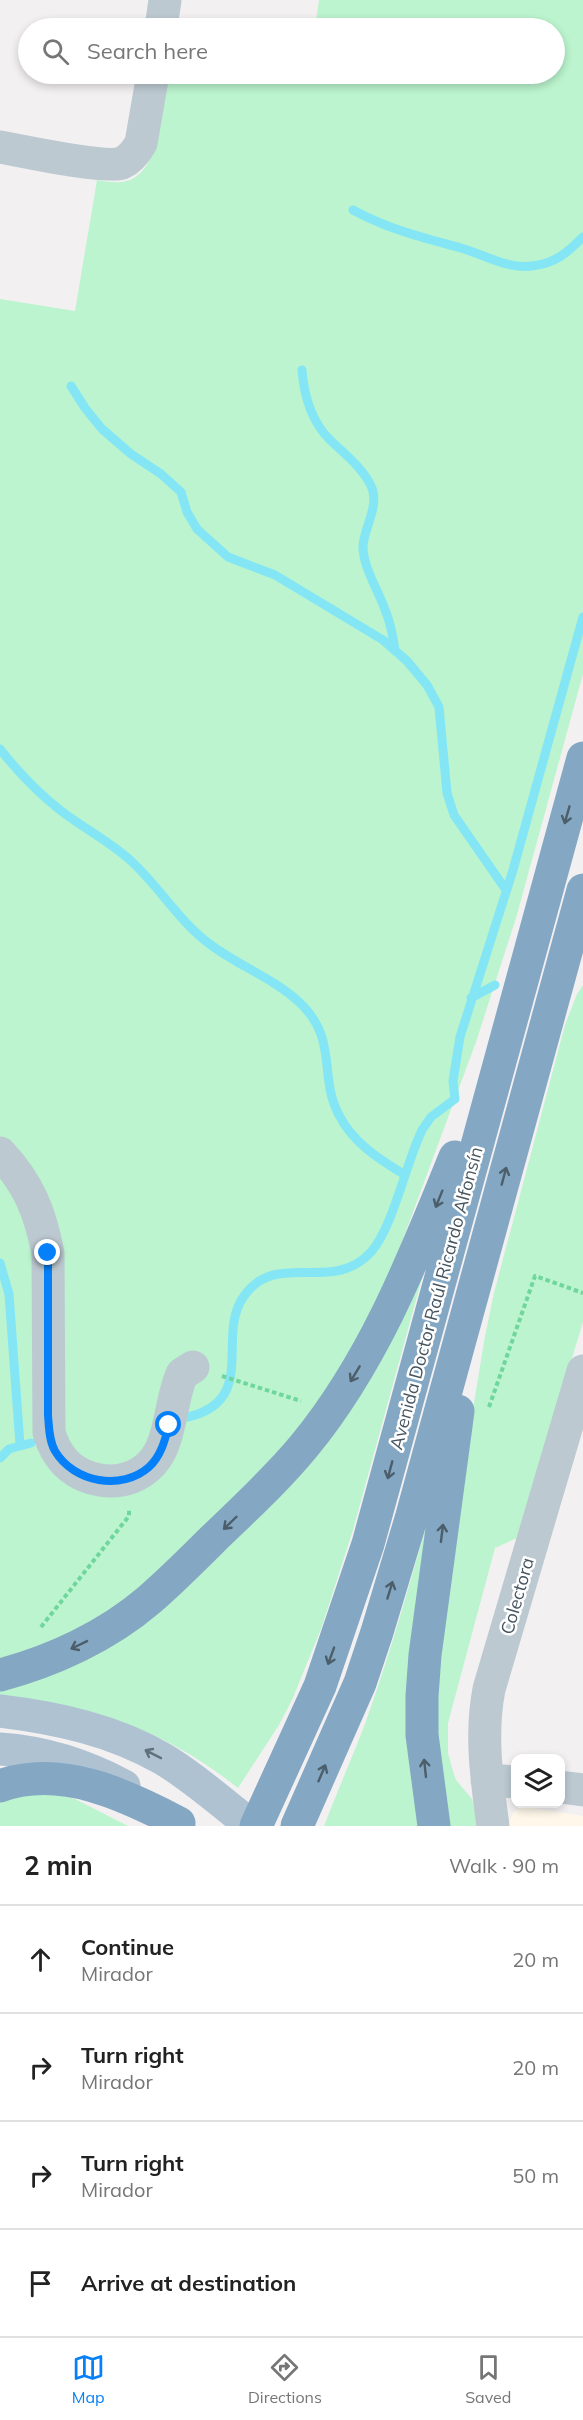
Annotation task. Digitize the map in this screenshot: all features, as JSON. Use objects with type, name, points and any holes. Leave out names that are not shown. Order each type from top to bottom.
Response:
[{"type":"highway","name":"Avenida Doctor Raúl Ricardo Alfonsín","points":[[254,1826],[286,1764],[320,1686],[385,1487],[583,758]]},
{"type":"highway","name":"Avenida Doctor Raúl Ricardo Alfonsín","points":[[297,1826],[319,1781],[360,1683],[377,1632],[473,1293],[583,890]]},
{"type":"highway","points":[[536,1058],[583,965]]},
{"type":"highway","points":[[0,1675],[49,1660],[119,1623],[148,1601],[304,1447],[356,1373],[381,1328],[429,1221],[508,1028]]},
{"type":"highway","points":[[434,1826],[422,1735],[425,1654],[473,1293]]},
{"type":"highway","points":[[236,1826],[286,1764]]},
{"type":"highway","points":[[0,1786],[27,1780],[47,1779],[92,1785],[128,1797],[182,1824]]},
{"type":"main road","points":[[0,1712],[39,1716],[80,1725],[124,1740],[164,1760],[254,1826]]},
{"type":"main road","points":[[0,1749],[45,1755],[78,1764],[135,1792],[182,1824]]},
{"type":"street","points":[[162,18],[165,0]]},
{"type":"street","points":[[0,147],[104,164],[123,162],[130,158],[141,143],[151,84]]},
{"type":"street","points":[[0,1153],[14,1167],[32,1195],[42,1224],[48,1253],[49,1433],[54,1450],[62,1461],[88,1477],[103,1481],[126,1479],[150,1466],[165,1442],[182,1374],[193,1366]]},
{"type":"street","name":"Colectora","points":[[493,1826],[501,1781],[484,1732],[489,1689],[583,1371]]},
{"type":"street","points":[[565,1788],[583,1790]]},
{"type":"path","points":[[488,1411],[535,1275],[583,1293]]},
{"type":"path","points":[[34,1636],[129,1516]]},
{"type":"shaded area","points":[[531,1808],[583,1816],[583,1826],[507,1826],[514,1811]]},
{"type":"green space","points":[[319,0],[583,0],[583,674],[516,918],[476,1042],[393,1266],[331,1403],[142,1600],[0,1666],[0,299],[75,311],[97,180],[118,182],[130,180],[141,173],[149,162],[159,133],[166,84],[565,84],[565,18],[316,18]]},
{"type":"green space","points":[[583,985],[583,1322],[517,1538],[495,1548],[448,1723],[448,1753],[452,1768],[456,1780],[472,1799],[479,1826],[444,1826],[438,1803],[438,1622],[485,1336],[494,1293],[565,1025]]},
{"type":"green space","points":[[430,1249],[353,1530],[321,1629],[292,1700],[279,1725],[238,1788],[184,1751],[126,1724],[65,1706],[0,1696],[0,1683],[40,1671],[268,1499]]},
{"type":"green space","points":[[435,1495],[420,1826],[324,1826],[375,1696]]},
{"type":"green space","points":[[46,1792],[75,1799],[128,1826],[0,1826],[0,1798]]},
{"type":"waterway","points":[[353,210],[393,228],[514,265],[532,266],[554,260],[583,237]]},
{"type":"waterway","points":[[302,370],[307,399],[318,425],[323,433],[359,468],[372,488],[374,503],[364,539],[364,554],[368,570],[388,618],[395,651]]},
{"type":"waterway","points":[[71,386],[102,429],[181,492],[187,512],[197,529],[228,557],[275,575],[383,640],[407,661],[427,685],[439,707],[447,793],[454,815],[506,890]]},
{"type":"waterway","points":[[188,1417],[210,1409],[223,1397],[232,1365],[236,1312],[244,1296],[257,1282],[272,1275],[339,1270],[356,1264],[371,1252],[379,1241],[393,1211],[422,1130],[431,1117],[455,1099],[453,1081],[460,1037],[513,870],[583,617]]},
{"type":"waterway","points":[[0,749],[28,781],[52,803],[130,860],[200,936],[299,1002],[319,1030],[324,1044],[333,1100],[345,1125],[368,1150],[405,1175]]},
{"type":"waterway","points":[[471,998],[495,985]]},
{"type":"waterway","points":[[0,1263],[9,1294],[20,1445]]},
{"type":"waterway","points":[[0,1458],[9,1449],[31,1443]]},
{"type":"route","points":[[48,1253],[48,1415],[49,1433],[54,1450],[62,1461],[88,1477],[103,1481],[117,1481],[139,1474],[150,1466],[159,1455],[169,1425]]}]
